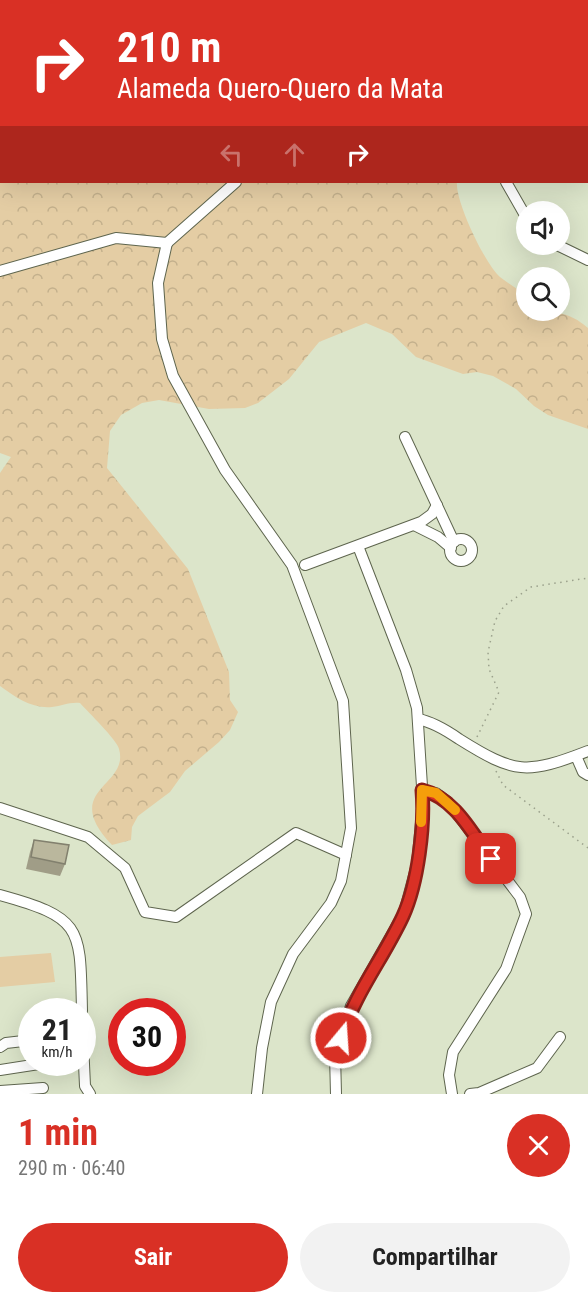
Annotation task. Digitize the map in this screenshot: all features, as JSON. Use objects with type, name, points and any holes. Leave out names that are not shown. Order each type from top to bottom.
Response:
[{"type":"street","points":[[235,183],[167,243],[158,283],[162,339],[173,376],[225,470],[292,565],[343,701],[351,803],[351,828],[341,881],[330,903],[293,954],[271,1002],[257,1094]]},
{"type":"street","points":[[507,183],[517,201]]},
{"type":"street","points":[[0,271],[116,238],[167,243]]},
{"type":"street","points":[[570,251],[588,260]]},
{"type":"street","points":[[405,437],[437,505],[452,545],[414,525]]},
{"type":"street","points":[[305,565],[414,525],[432,514],[437,505]]},
{"type":"street","points":[[336,1094],[335,1054],[351,1006],[404,913],[417,864],[422,790],[417,708],[406,670],[358,546]]},
{"type":"street","points":[[418,719],[443,728],[496,761],[530,769],[588,751]]},
{"type":"street","points":[[576,756],[583,772],[588,775]]},
{"type":"street","points":[[422,790],[436,793],[448,802],[520,897],[526,914],[506,969],[453,1052],[449,1076],[452,1094]]},
{"type":"street","points":[[0,808],[88,837],[125,868],[145,912],[176,917],[296,833],[346,855]]},
{"type":"street","points":[[0,895],[44,907],[66,921],[76,938],[81,955],[82,998]]},
{"type":"street","points":[[470,1094],[478,1093],[537,1068],[560,1037]]},
{"type":"street","points":[[0,1047],[6,1043],[18,1042]]},
{"type":"street","points":[[0,1070],[18,1067]]},
{"type":"street","points":[[85,1076],[85,1086],[90,1094]]},
{"type":"street","points":[[0,1091],[44,1088]]},
{"type":"path","points":[[473,747],[499,692],[489,669],[488,652],[495,621],[504,606],[531,587],[588,578]]},
{"type":"path","points":[[496,761],[496,774],[503,785],[588,848]]},
{"type":"green space","points":[[0,183],[457,183],[461,203],[479,246],[500,277],[516,289],[516,321],[570,321],[570,316],[588,328],[588,429],[548,415],[534,406],[516,389],[493,376],[477,372],[463,374],[416,357],[392,334],[366,323],[319,342],[289,379],[258,403],[245,408],[209,409],[159,400],[142,403],[121,415],[110,431],[107,468],[188,569],[229,672],[230,700],[238,712],[230,730],[219,742],[185,771],[170,792],[138,816],[132,827],[131,840],[112,845],[98,826],[92,812],[94,800],[120,762],[119,749],[113,739],[80,703],[52,707],[38,706],[18,698],[0,686],[0,473],[11,457],[0,453]]},
{"type":"green space","points":[[51,953],[55,982],[0,987],[0,957]]},
{"type":"building","points":[[34,840],[69,845],[65,864],[31,857]]},
{"type":"slow traffic","points":[[421,822],[422,790],[436,793],[455,810]]},
{"type":"route","points":[[341,1038],[351,1006],[380,960],[404,913],[417,864],[423,802],[422,790],[436,793],[448,802],[491,859]]}]
